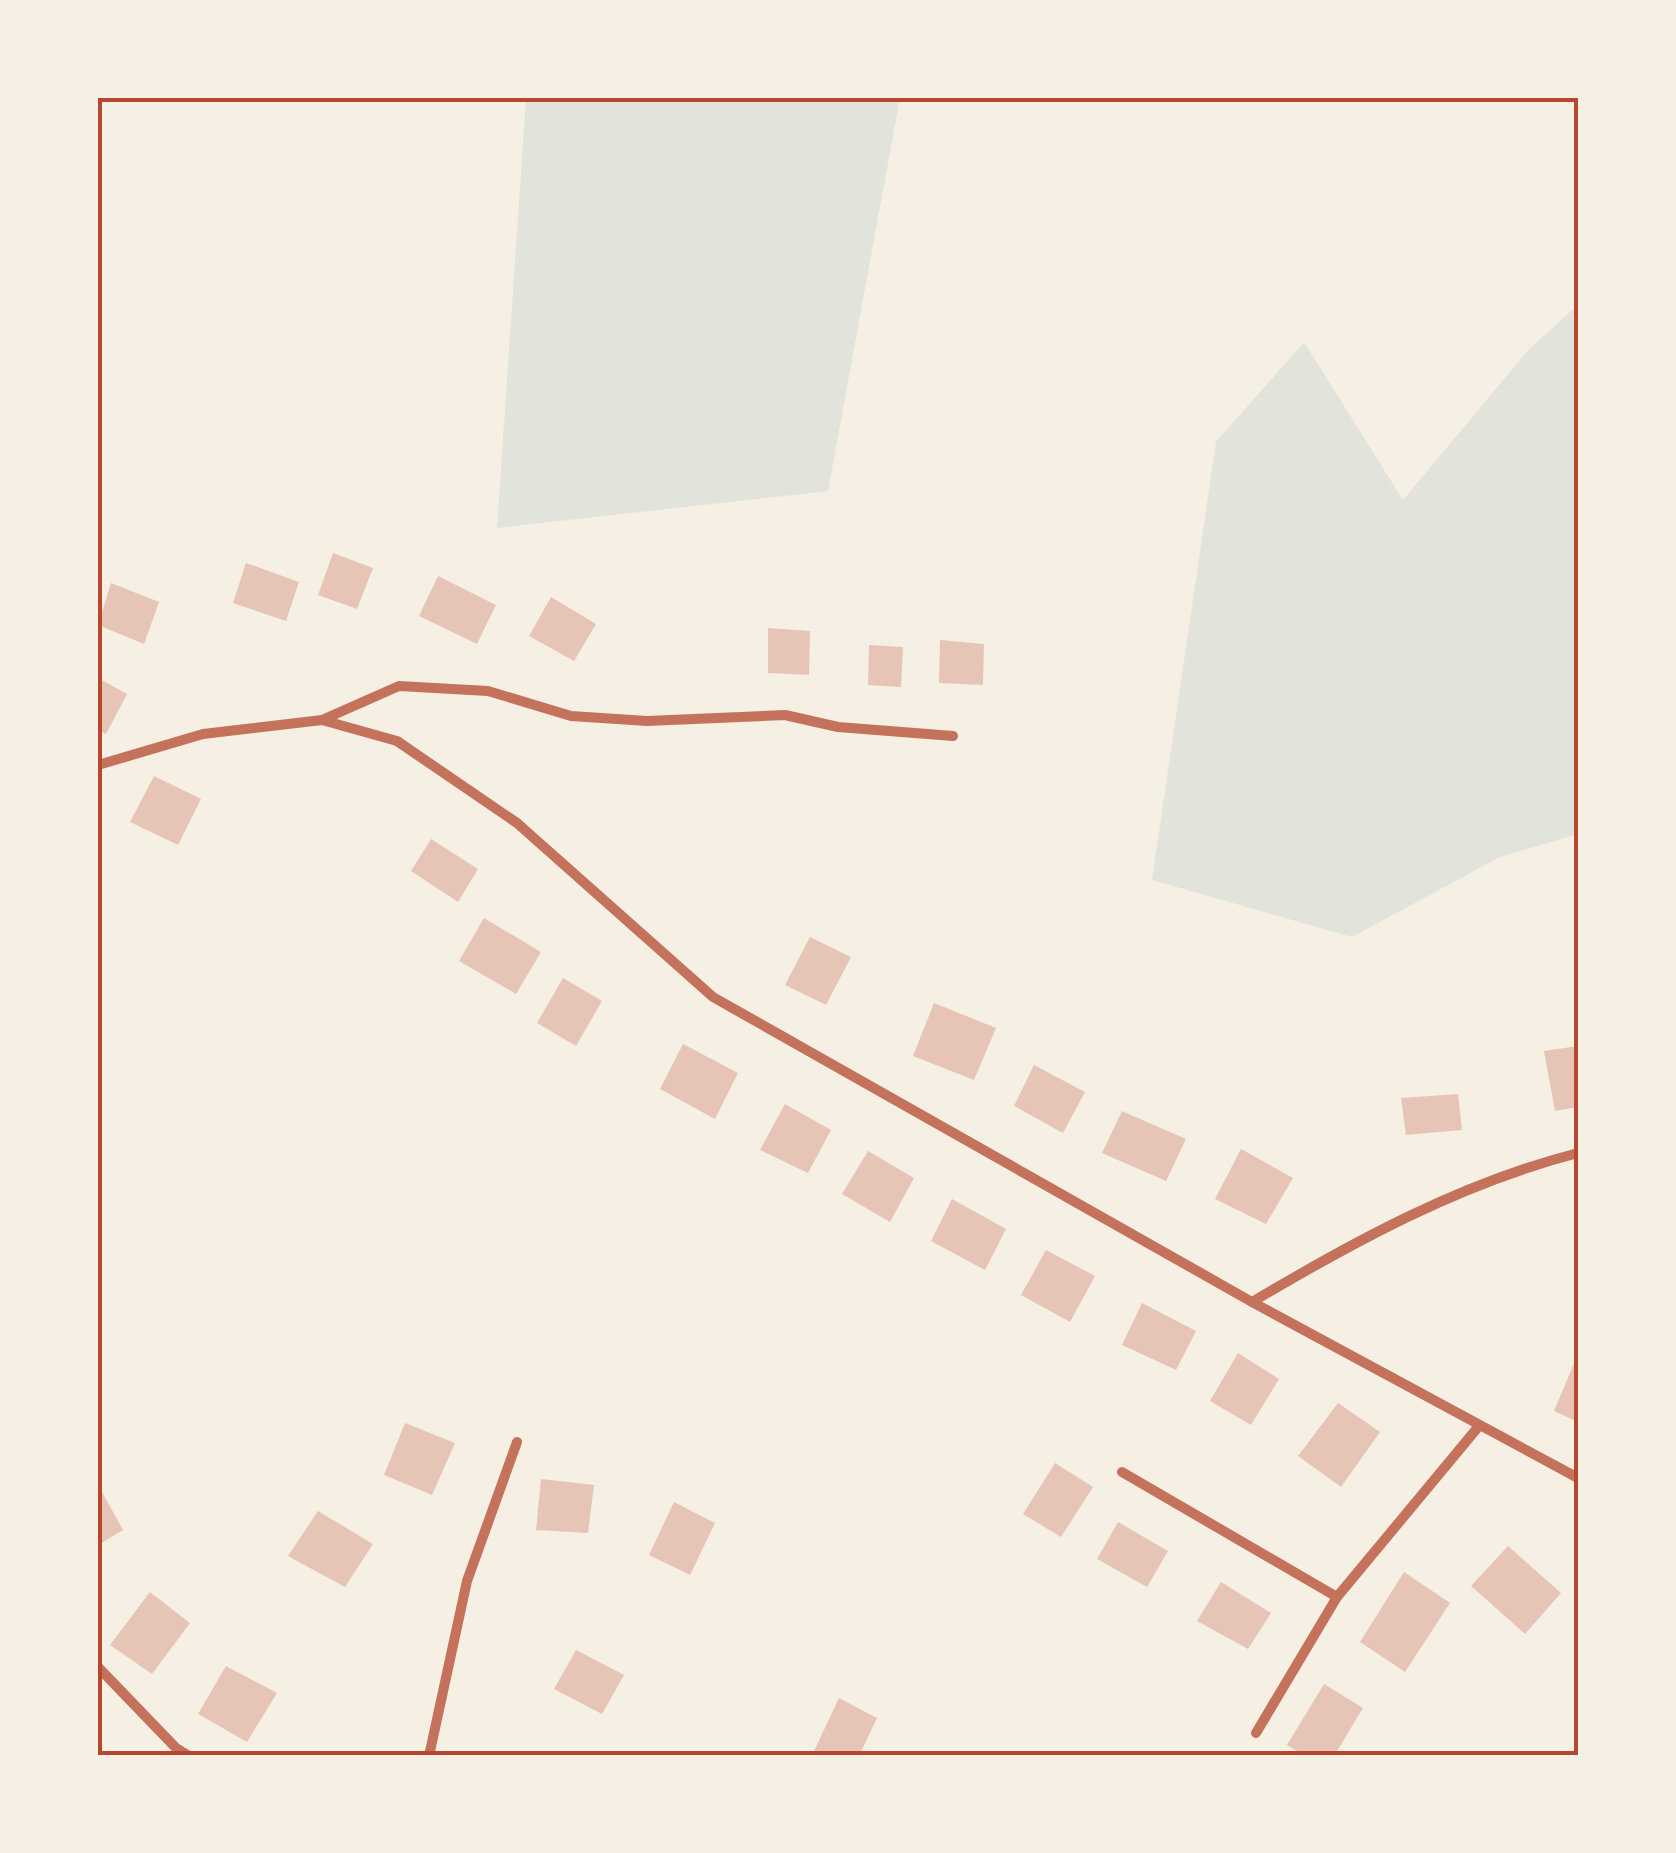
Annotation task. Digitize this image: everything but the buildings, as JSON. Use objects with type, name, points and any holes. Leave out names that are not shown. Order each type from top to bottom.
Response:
[{"type":"street","points":[[98,764],[203,734],[322,720],[398,686],[488,691],[571,716],[647,721],[785,715],[838,727],[952,736]]},
{"type":"street","points":[[322,720],[397,741],[518,823],[713,996],[1252,1302],[1578,1478]]},
{"type":"street","points":[[1252,1302],[1349,1244],[1456,1194],[1578,1153]]},
{"type":"street","points":[[1256,1733],[1337,1597],[1478,1426]]},
{"type":"street","points":[[429,1756],[467,1582],[517,1442]]},
{"type":"street","points":[[1122,1472],[1337,1597]]},
{"type":"street","points":[[98,1667],[176,1748],[189,1756]]},
{"type":"shaded area","points":[[526,98],[900,98],[828,491],[497,528]]},
{"type":"shaded area","points":[[1578,305],[1578,834],[1500,857],[1352,937],[1152,880],[1216,442],[1304,342],[1403,500],[1530,348]]}]
